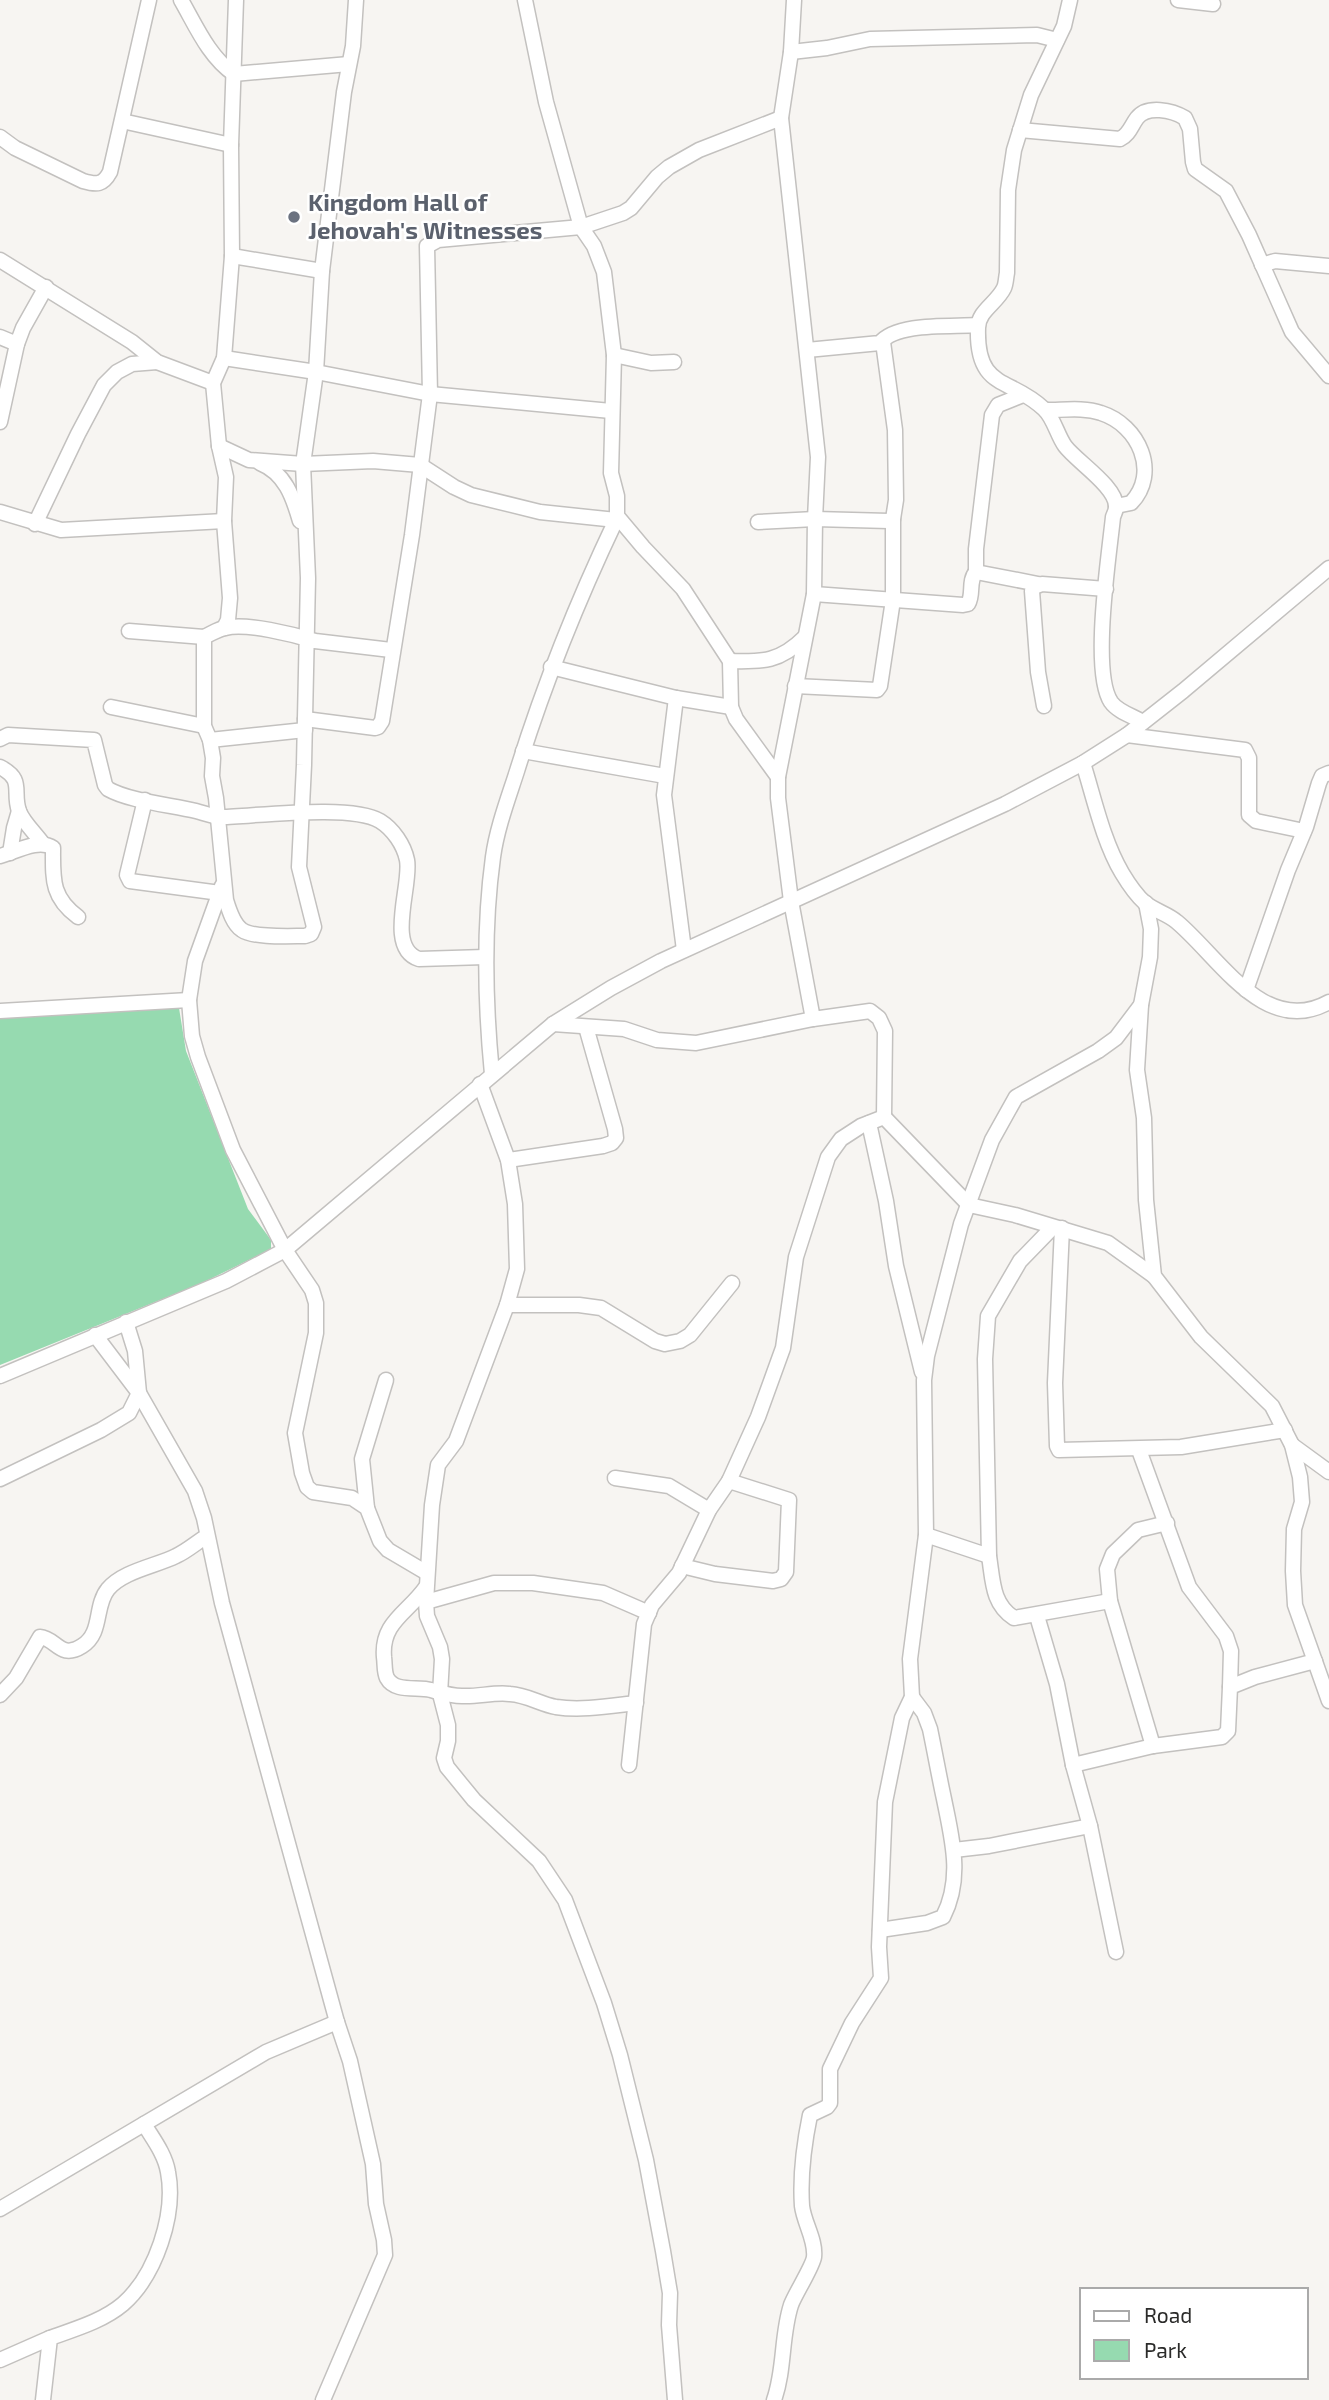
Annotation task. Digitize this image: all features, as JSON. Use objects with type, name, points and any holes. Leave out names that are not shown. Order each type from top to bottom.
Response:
[{"type":"street","points":[[0,137],[15,148],[83,181],[101,183],[110,172],[149,0]]},
{"type":"street","points":[[181,0],[205,44],[225,68],[234,74],[349,64]]},
{"type":"street","points":[[224,628],[228,620],[230,598],[224,521],[226,477],[219,446],[213,383],[224,358],[232,256],[231,145],[236,0]]},
{"type":"street","points":[[204,637],[204,726],[210,740],[222,888],[231,915],[240,930],[249,934],[311,934],[314,928],[299,867],[303,813],[308,578],[303,464],[316,372],[322,271],[353,46],[356,0]]},
{"type":"street","points":[[492,1074],[486,1018],[485,957],[493,856],[523,751],[551,667],[617,518],[617,496],[611,473],[614,355],[604,272],[594,246],[581,227],[546,102],[525,0]]},
{"type":"street","points":[[794,0],[791,52],[782,118],[818,457],[814,594],[778,777],[778,798],[792,901],[813,1019]]},
{"type":"street","points":[[1070,0],[1064,26],[1031,95],[1009,170],[1004,288],[985,310],[978,326],[986,370],[994,380],[1046,410],[1065,447],[1103,484],[1114,499],[1116,506],[1102,624],[1102,662],[1107,692],[1118,708],[1143,722]]},
{"type":"street","points":[[1178,0],[1213,4]]},
{"type":"street","points":[[791,52],[870,39],[1037,35],[1057,40]]},
{"type":"street","points":[[1020,130],[1120,139],[1126,136],[1140,115],[1150,110],[1178,114],[1185,118],[1190,129],[1195,169],[1226,191],[1292,332],[1329,376]]},
{"type":"street","points":[[210,740],[305,725],[378,727],[382,721],[391,650],[412,535],[430,394],[428,246],[438,240],[581,227],[623,213],[631,208],[669,167],[699,150],[782,118]]},
{"type":"street","points":[[122,121],[231,145]]},
{"type":"street","points":[[232,256],[322,271]]},
{"type":"street","points":[[0,261],[132,342],[157,362],[213,383]]},
{"type":"street","points":[[1262,265],[1275,261],[1329,266]]},
{"type":"street","points":[[0,422],[17,344],[46,287]]},
{"type":"street","points":[[795,686],[877,690],[893,600],[893,520],[897,500],[896,440],[883,342],[886,335],[907,329],[978,326]]},
{"type":"street","points":[[0,337],[17,344]]},
{"type":"street","points":[[807,351],[883,342]]},
{"type":"street","points":[[614,355],[651,363],[674,362]]},
{"type":"street","points":[[224,358],[430,394],[611,411]]},
{"type":"street","points":[[35,524],[104,385],[117,372],[131,364],[157,362]]},
{"type":"street","points":[[814,594],[968,604],[971,600],[972,576],[976,572],[976,549],[992,415],[998,405],[1023,395]]},
{"type":"street","points":[[1046,410],[1101,412],[1116,420],[1132,436],[1142,450],[1144,483],[1131,503],[1116,506]]},
{"type":"street","points":[[219,446],[273,468],[286,483],[299,518],[308,578]]},
{"type":"street","points":[[249,460],[303,464],[373,461],[420,465],[454,488],[471,495],[540,512],[617,518],[683,589],[730,661],[731,707],[744,732],[778,777]]},
{"type":"street","points":[[0,512],[61,530],[224,521]]},
{"type":"street","points":[[758,523],[815,519],[893,520]]},
{"type":"street","points":[[0,1376],[235,1277],[285,1250],[553,1024],[611,988],[684,950],[1006,804],[1083,763],[1127,735],[1329,568]]},
{"type":"street","points":[[976,572],[1038,584],[1106,589]]},
{"type":"street","points":[[1038,584],[1032,591],[1032,596],[1038,672],[1044,706]]},
{"type":"street","points":[[130,631],[204,637],[224,628],[282,632],[305,638],[391,650]]},
{"type":"street","points":[[730,661],[767,661],[783,655],[806,636]]},
{"type":"street","points":[[551,667],[676,698],[731,707]]},
{"type":"street","points":[[676,698],[664,795],[684,950]]},
{"type":"street","points":[[111,707],[204,726]]},
{"type":"street","points":[[0,739],[8,735],[94,740],[108,789],[218,817],[303,813],[370,816],[383,823],[395,835],[408,862],[401,912],[406,950],[419,959],[485,957]]},
{"type":"street","points":[[1127,735],[1245,750],[1250,758],[1249,815],[1256,821],[1304,831]]},
{"type":"street","points":[[523,751],[666,776]]},
{"type":"street","points":[[1083,763],[1121,871],[1146,903],[1176,921],[1258,999],[1297,1012],[1317,1009],[1329,1002]]},
{"type":"street","points":[[0,767],[8,771],[18,785],[19,811],[5,855]]},
{"type":"street","points":[[1247,990],[1322,776],[1329,773]]},
{"type":"street","points":[[145,800],[128,875],[130,881],[222,888]]},
{"type":"street","points":[[19,811],[43,844],[53,848],[53,877],[57,896],[65,908],[78,917]]},
{"type":"street","points":[[5,855],[43,844]]},
{"type":"street","points":[[222,888],[198,949],[189,1000],[192,1036],[233,1150],[285,1250],[312,1290],[316,1303],[316,1333],[295,1433],[307,1487],[313,1492],[352,1498],[367,1508]]},
{"type":"street","points":[[1146,903],[1151,929],[1150,957],[1141,1005],[1137,1070],[1144,1118],[1146,1200],[1154,1276]]},
{"type":"street","points":[[0,1011],[189,1000]]},
{"type":"street","points":[[774,2400],[783,2368],[785,2332],[792,2304],[814,2258],[812,2239],[802,2206],[802,2174],[810,2115],[830,2103],[830,2069],[852,2023],[881,1978],[880,1930],[886,1802],[902,1718],[912,1697],[910,1658],[926,1535],[924,1380],[948,1270],[961,1224],[992,1140],[1016,1097],[1116,1038],[1141,1005]]},
{"type":"street","points":[[553,1024],[624,1029],[657,1040],[696,1043],[813,1019],[870,1011],[880,1018],[885,1031],[884,1117],[969,1205],[1108,1243],[1154,1276],[1201,1337],[1272,1406],[1292,1445],[1300,1477],[1302,1502],[1294,1529],[1295,1605],[1329,1701]]},
{"type":"street","points":[[508,1160],[603,1146],[612,1143],[616,1138],[586,1027]]},
{"type":"street","points":[[480,1084],[508,1160],[515,1204],[517,1269],[507,1305],[456,1441],[438,1465],[432,1505],[426,1587],[427,1616],[442,1659],[439,1694],[448,1725],[444,1758],[447,1767],[474,1800],[539,1861],[565,1900],[604,2003],[620,2055],[642,2147],[663,2251],[670,2292],[669,2325],[675,2400]]},
{"type":"street","points":[[629,1765],[644,1624],[652,1605],[679,1573],[709,1510],[729,1481],[758,1417],[783,1348],[796,1257],[828,1157],[841,1139],[884,1117]]},
{"type":"street","points":[[869,1123],[886,1201],[895,1266],[924,1380]]},
{"type":"street","points":[[1057,1228],[1055,1383],[1057,1446],[1063,1452],[1181,1447],[1285,1430]]},
{"type":"street","points":[[1057,1228],[1020,1261],[988,1316],[985,1359],[989,1556],[1001,1610],[1014,1618],[1110,1601]]},
{"type":"street","points":[[507,1305],[579,1304],[601,1308],[665,1345],[690,1335],[732,1283]]},
{"type":"street","points":[[0,1479],[101,1430],[129,1413],[139,1393],[135,1351],[126,1322]]},
{"type":"street","points":[[95,1335],[139,1393],[195,1491],[222,1603],[350,2062],[373,2164],[376,2204],[385,2255],[323,2400]]},
{"type":"street","points":[[386,1380],[362,1459],[367,1508],[380,1541],[426,1587]]},
{"type":"street","points":[[1292,1445],[1329,1472]]},
{"type":"street","points":[[1073,1765],[1153,1746],[1225,1736],[1228,1731],[1231,1651],[1226,1636],[1189,1587],[1139,1450]]},
{"type":"street","points":[[615,1478],[669,1486],[709,1510]]},
{"type":"street","points":[[682,1566],[715,1574],[773,1581],[781,1579],[786,1572],[789,1500],[729,1481]]},
{"type":"street","points":[[1153,1746],[1110,1601],[1107,1569],[1112,1554],[1138,1530],[1167,1523]]},
{"type":"street","points":[[926,1535],[989,1556]]},
{"type":"street","points":[[0,1695],[16,1678],[40,1637],[60,1650],[73,1650],[83,1646],[95,1633],[104,1597],[109,1588],[127,1576],[177,1555],[208,1536]]},
{"type":"street","points":[[636,1703],[555,1707],[526,1696],[506,1693],[464,1697],[439,1694],[431,1689],[393,1685],[385,1673],[383,1643],[386,1633],[426,1587],[533,1583],[603,1593],[649,1613]]},
{"type":"street","points":[[1037,1616],[1057,1684],[1116,1952]]},
{"type":"street","points":[[1230,1686],[1315,1661]]},
{"type":"street","points":[[880,1930],[928,1923],[943,1916],[949,1905],[956,1873],[954,1850],[930,1729],[924,1713],[912,1697]]},
{"type":"street","points":[[954,1850],[989,1846],[1090,1826]]},
{"type":"street","points":[[0,2209],[266,2052],[337,2022]]},
{"type":"street","points":[[0,2360],[108,2315],[136,2289],[162,2240],[171,2200],[168,2170],[162,2152],[144,2124]]},
{"type":"street","points":[[43,2400],[50,2338]]},
{"type":"green space","points":[[179,1008],[186,1051],[248,1209],[271,1240],[271,1249],[202,1283],[0,1365],[0,1018]]},
{"type":"place","name":"Kingdom Hall of Jehovah's Witnesses","points":[[294,217]]}]
